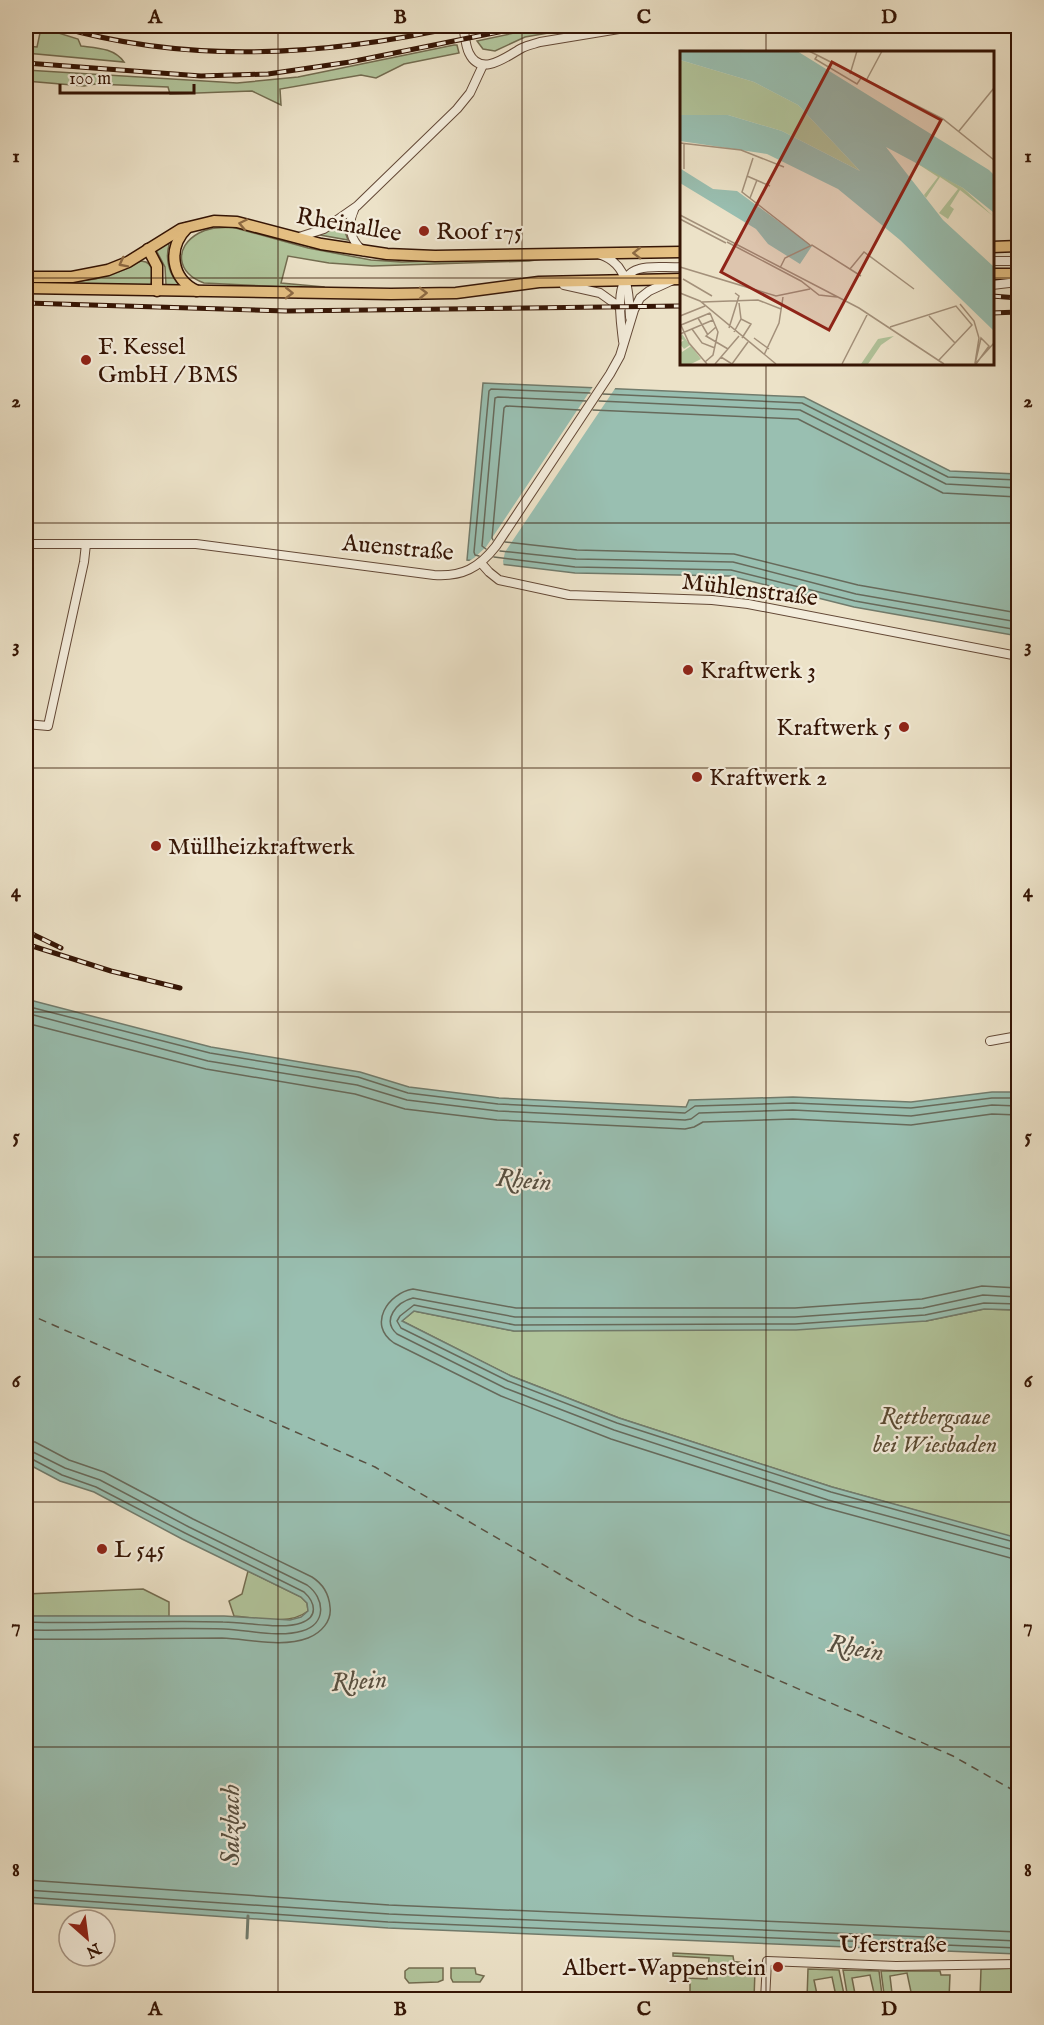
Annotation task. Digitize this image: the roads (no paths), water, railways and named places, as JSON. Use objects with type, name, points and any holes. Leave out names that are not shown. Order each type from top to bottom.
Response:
[{"type":"main road","name":"Rheinallee","points":[[26,277],[72,277],[96,274],[128,262],[171,234],[193,225],[214,221],[237,222],[364,252],[435,256],[680,252]]},
{"type":"main road","points":[[193,225],[184,231],[178,240],[174,251],[174,262],[183,282],[197,291]]},
{"type":"main road","points":[[993,247],[1018,246]]},
{"type":"main road","points":[[148,249],[157,266],[157,291]]},
{"type":"main road","points":[[993,274],[1018,274]]},
{"type":"main road","points":[[26,288],[375,294],[446,293],[527,283],[679,280]]},
{"type":"street","points":[[463,26],[469,52],[474,60],[483,65],[495,64],[525,47],[540,42],[637,26]]},
{"type":"street","points":[[293,237],[324,230],[357,206],[457,109],[470,93],[483,65]]},
{"type":"street","points":[[357,206],[351,216],[351,232],[355,243],[364,252]]},
{"type":"street","points":[[593,253],[613,260],[625,280]]},
{"type":"street","points":[[993,261],[1018,261]]},
{"type":"street","points":[[623,348],[621,290],[625,280],[639,268],[680,267]]},
{"type":"street","name":"Auenstraße","points":[[625,280],[630,323]]},
{"type":"street","name":"Auenstraße","points":[[26,544],[196,544],[441,576],[465,572],[481,563],[496,546],[606,380],[620,356],[637,303],[642,296],[679,280]]},
{"type":"street","points":[[551,282],[600,293],[621,308]]},
{"type":"street","points":[[993,285],[1018,284]]},
{"type":"street","points":[[26,724],[48,726],[86,544]]},
{"type":"street","name":"Mühlenstraße","points":[[481,563],[499,580],[542,590],[586,597],[687,599],[748,604],[1018,656]]},
{"type":"street","points":[[990,1041],[1018,1036]]},
{"type":"street","name":"Uferstraße","points":[[765,2000],[767,1962],[896,1966],[1018,1964]]},
{"type":"water","points":[[483,383],[804,397],[950,471],[1018,474],[1018,636],[854,607],[730,576],[575,573],[467,560]]},
{"type":"water","name":"Rhein","points":[[26,999],[211,1047],[360,1072],[409,1087],[499,1098],[686,1107],[689,1100],[793,1097],[911,1102],[992,1092],[1018,1092],[1018,1310],[984,1309],[926,1321],[796,1330],[514,1331],[414,1311],[402,1321],[511,1376],[619,1418],[832,1487],[1018,1538],[1018,1954],[388,1928],[26,1903],[26,1616],[224,1616],[290,1620],[301,1617],[308,1611],[307,1603],[301,1597],[182,1539],[94,1492],[60,1481],[26,1463]]},
{"type":"waterway","name":"Salzbach","points":[[247,1938],[248,1916]]},
{"type":"railway","points":[[57,26],[157,47],[258,52],[359,44],[460,26]]},
{"type":"railway","points":[[178,26],[280,30],[325,28]]},
{"type":"railway","points":[[26,63],[201,76],[268,74],[350,62],[528,26]]},
{"type":"railway","points":[[993,296],[1018,298]]},
{"type":"railway","points":[[26,303],[286,311],[680,306]]},
{"type":"railway","points":[[993,313],[1018,312]]},
{"type":"railway","points":[[26,931],[61,948]]},
{"type":"railway","points":[[26,944],[111,971],[180,988]]},
{"type":"place","name":"Roof 175","points":[[424,231]]},
{"type":"place","name":"F. Kessel GmbH / BMS","points":[[86,360]]},
{"type":"place","name":"Kraftwerk 3","points":[[688,670]]},
{"type":"place","name":"Kraftwerk 5","points":[[904,727]]},
{"type":"place","name":"Kraftwerk 2","points":[[697,777]]},
{"type":"place","name":"Müllheizkraftwerk","points":[[156,846]]},
{"type":"place","name":"L 545","points":[[102,1549]]},
{"type":"place","name":"Albert-Wappenstein","points":[[778,1967]]},
{"type":"park label","name":"Rettbergsaue bei Wiesbaden","points":[[935,1430]]}]
